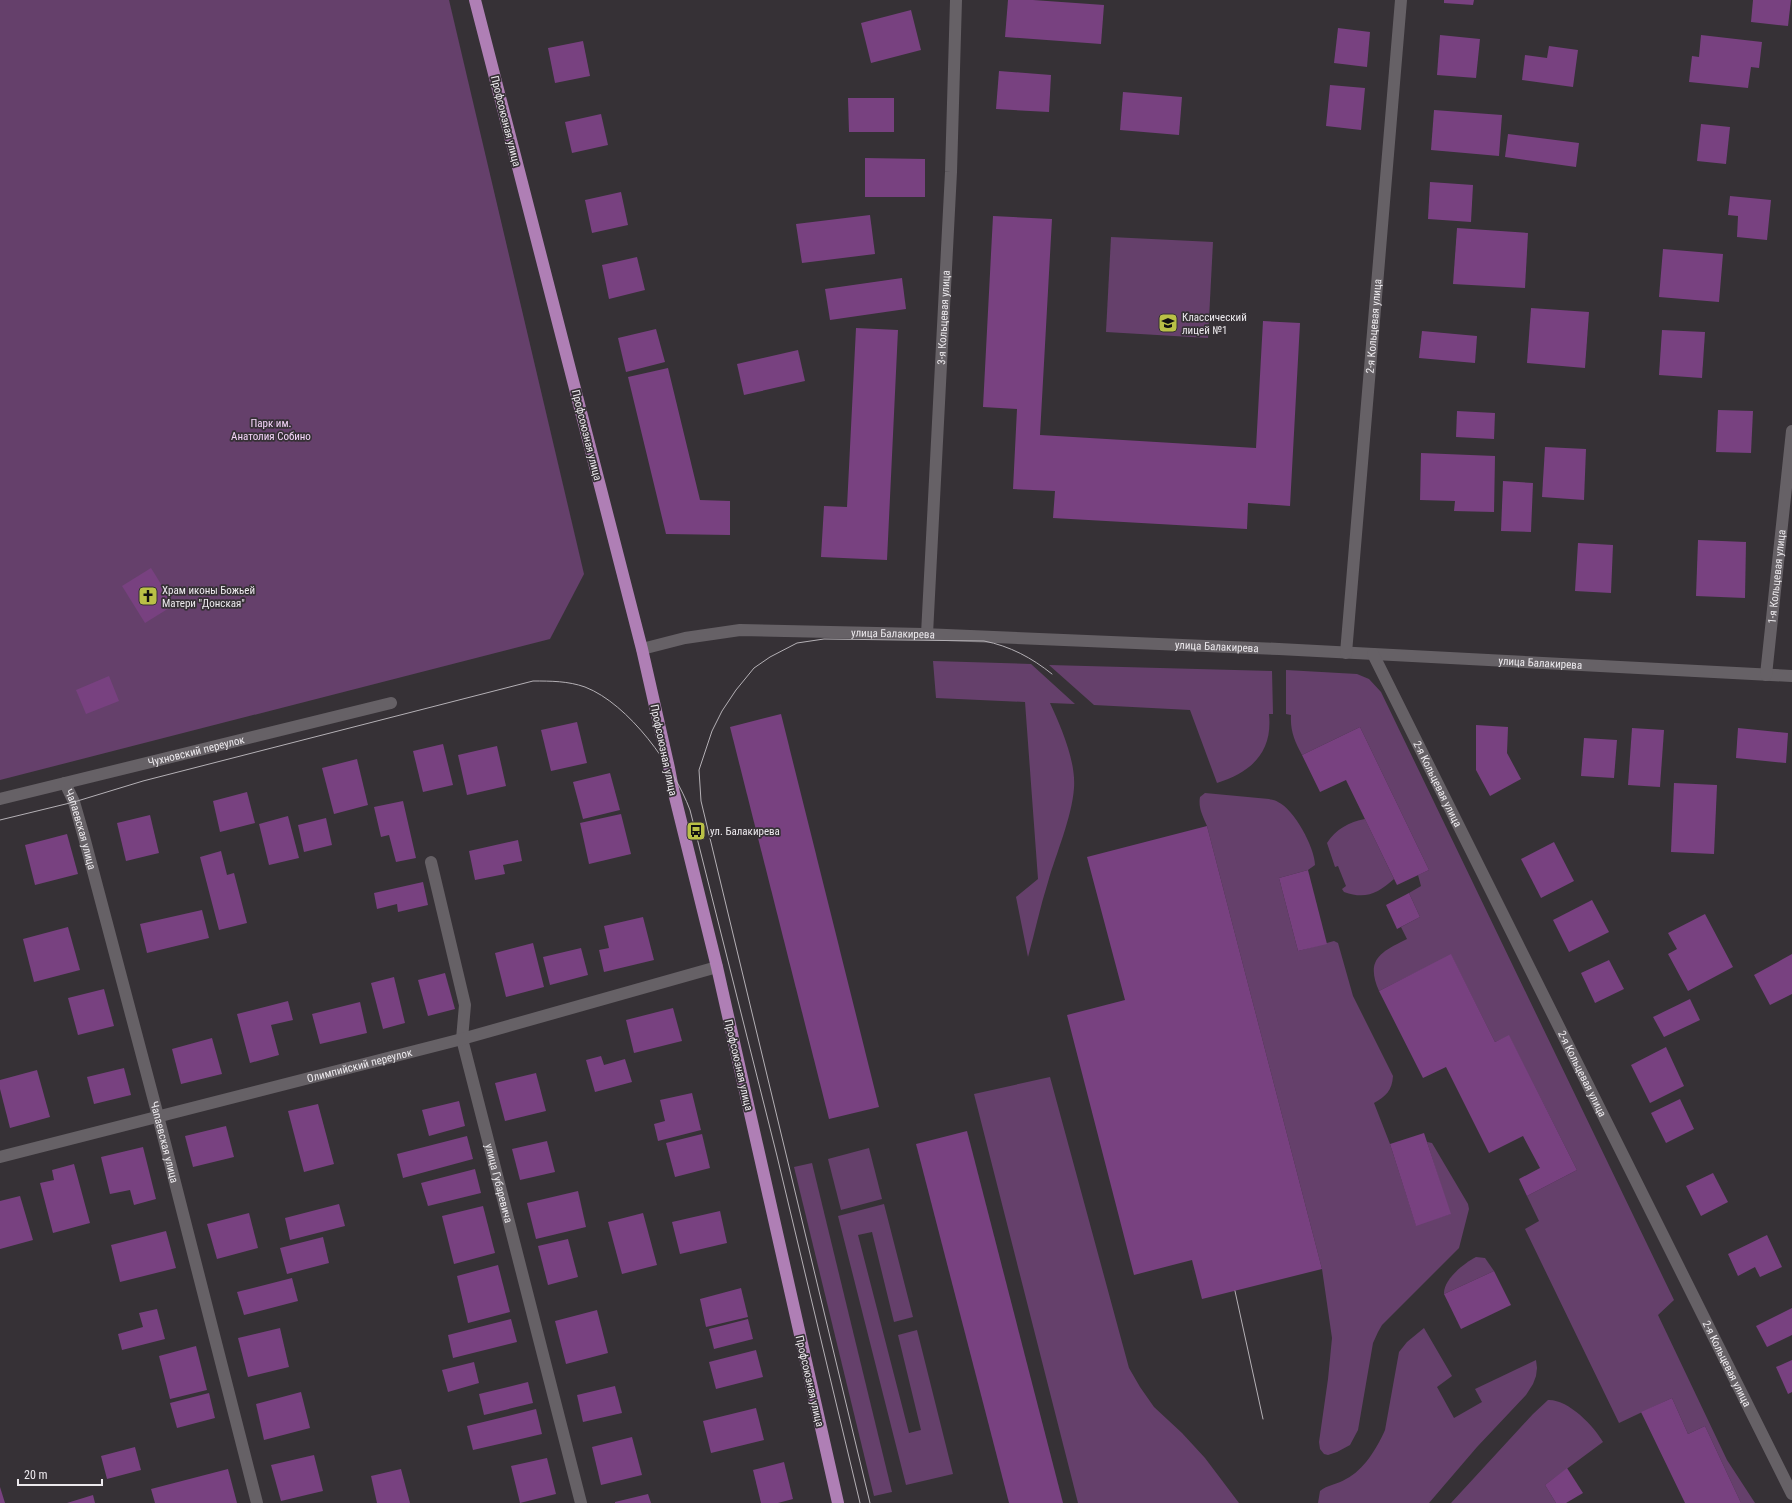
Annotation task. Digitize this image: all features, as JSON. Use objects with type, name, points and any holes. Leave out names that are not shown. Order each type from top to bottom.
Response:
[{"type":"main road","name":"Профсоюзная улица","points":[[475,0],[642,649],[673,789],[717,968],[838,1503]]},
{"type":"street","name":"3-я Кольцевая улица","points":[[927,634],[951,172],[956,0]]},
{"type":"street","name":"2-я Кольцевая улица","points":[[1346,653],[1401,0]]},
{"type":"street","name":"1-я Кольцевая улица","points":[[1766,675],[1792,431]]},
{"type":"street","name":"улица Балакирева","points":[[642,649],[685,638],[740,630],[927,634],[1373,654],[1792,676]]},
{"type":"street","name":"2-я Кольцевая улица","points":[[1373,654],[1792,1494]]},
{"type":"street","name":"Чухновский переулок","points":[[0,799],[391,702]]},
{"type":"street","name":"Чапаевская улица","points":[[65,783],[74,802],[84,837],[158,1116],[257,1503]]},
{"type":"street","name":"улица Губаревича","points":[[432,862],[465,1005],[462,1039],[581,1503]]},
{"type":"street","name":"Олимпийский переулок","points":[[0,1157],[462,1039],[717,968]]},
{"type":"green space","name":"Парк им. Анатолия Собино","points":[[0,0],[449,0],[584,574],[550,639],[0,780]]},
{"type":"green space","points":[[1111,237],[1213,242],[1208,338],[1106,332]]},
{"type":"green space","points":[[933,661],[1031,664],[1075,704],[1050,703],[1067,744],[1073,767],[1074,788],[1067,823],[1045,891],[1028,957],[1016,897],[1038,879],[1025,702],[936,698]]},
{"type":"green space","points":[[1049,665],[1272,671],[1273,714],[1269,714],[1267,740],[1257,759],[1249,767],[1240,773],[1217,783],[1190,710],[1094,705]]},
{"type":"green space","points":[[1286,670],[1357,674],[1369,679],[1381,692],[1674,1300],[1658,1315],[1727,1460],[1755,1503],[1741,1503],[1705,1426],[1688,1434],[1672,1398],[1619,1423],[1525,1229],[1539,1221],[1527,1196],[1577,1170],[1509,1036],[1495,1042],[1451,955],[1379,991],[1375,980],[1375,964],[1383,953],[1407,939],[1401,927],[1420,917],[1409,893],[1421,886],[1418,875],[1429,870],[1360,727],[1302,755],[1297,746],[1291,726],[1291,715],[1286,714]]},
{"type":"green space","points":[[1205,793],[1275,800],[1291,812],[1297,821],[1308,839],[1315,865],[1308,870],[1279,878],[1298,951],[1334,941],[1338,943],[1353,996],[1393,1076],[1388,1092],[1374,1103],[1390,1144],[1416,1225],[1450,1214],[1427,1142],[1432,1143],[1468,1204],[1469,1209],[1459,1248],[1382,1325],[1373,1343],[1358,1430],[1350,1445],[1328,1455],[1324,1454],[1320,1449],[1319,1442],[1332,1338],[1322,1269],[1207,826],[1200,808],[1200,797]]},
{"type":"green space","points":[[1365,819],[1394,879],[1383,888],[1371,894],[1359,895],[1344,892],[1342,889],[1346,886],[1338,866],[1335,867],[1327,843],[1334,834],[1343,827]]},
{"type":"green space","points":[[1050,1077],[1129,1368],[1154,1407],[1182,1433],[1205,1458],[1239,1503],[1078,1503],[974,1094]]},
{"type":"green space","points":[[869,1148],[882,1199],[841,1210],[828,1159]]},
{"type":"green space","points":[[812,1163],[892,1492],[874,1496],[794,1167]]},
{"type":"green space","points":[[884,1204],[913,1317],[894,1322],[872,1232],[858,1235],[909,1433],[921,1430],[898,1335],[917,1330],[953,1474],[906,1485],[838,1216]]},
{"type":"green space","points":[[1476,1257],[1485,1258],[1494,1271],[1444,1294],[1447,1283],[1455,1272]]},
{"type":"green space","points":[[1424,1328],[1452,1376],[1437,1387],[1454,1418],[1482,1402],[1475,1389],[1536,1360],[1536,1376],[1533,1384],[1526,1395],[1477,1447],[1429,1503],[1318,1503],[1320,1491],[1353,1475],[1359,1470],[1374,1451],[1385,1430],[1399,1352],[1407,1342]]},
{"type":"green space","points":[[1548,1400],[1564,1404],[1580,1415],[1587,1421],[1603,1442],[1545,1485],[1556,1503],[1451,1503],[1533,1414]]},
{"type":"building","points":[[1008,0],[1033,0],[1104,5],[1101,44],[1005,37]]},
{"type":"building","points":[[1444,0],[1474,0],[1473,5],[1444,3]]},
{"type":"building","points":[[1753,0],[1791,0],[1788,26],[1751,22]]},
{"type":"building","points":[[911,10],[921,50],[871,63],[861,23]]},
{"type":"building","points":[[1338,28],[1370,32],[1367,67],[1334,63]]},
{"type":"building","points":[[1440,35],[1480,39],[1476,78],[1437,75]]},
{"type":"building","points":[[1701,35],[1762,42],[1759,68],[1751,67],[1748,88],[1689,82],[1692,56],[1699,57]]},
{"type":"building","points":[[583,41],[590,76],[555,83],[548,48]]},
{"type":"building","points":[[1549,46],[1578,50],[1573,87],[1522,80],[1525,55],[1547,58]]},
{"type":"building","points":[[999,71],[1051,75],[1049,112],[996,109]]},
{"type":"building","points":[[1330,85],[1365,88],[1361,130],[1326,126]]},
{"type":"building","points":[[1123,92],[1182,97],[1179,135],[1120,130]]},
{"type":"building","points":[[848,98],[894,98],[894,132],[849,132]]},
{"type":"building","points":[[1434,110],[1502,115],[1499,156],[1431,150]]},
{"type":"building","points":[[601,114],[608,145],[572,153],[565,122]]},
{"type":"building","points":[[1701,124],[1730,127],[1726,164],[1697,161]]},
{"type":"building","points":[[1508,134],[1579,143],[1576,167],[1505,157]]},
{"type":"building","points":[[865,158],[925,159],[925,197],[865,197]]},
{"type":"building","points":[[1430,182],[1473,185],[1471,222],[1428,219]]},
{"type":"building","points":[[621,192],[628,225],[592,233],[585,200]]},
{"type":"building","points":[[1730,196],[1771,200],[1767,240],[1737,237],[1738,216],[1728,215]]},
{"type":"building","points":[[870,215],[875,254],[802,263],[796,224]]},
{"type":"building","points":[[993,216],[1052,219],[1040,435],[1256,448],[1263,321],[1300,323],[1290,506],[1248,503],[1247,529],[1053,518],[1055,491],[1013,489],[1017,409],[983,407]]},
{"type":"building","points":[[1457,228],[1528,233],[1525,288],[1453,284]]},
{"type":"building","points":[[1663,249],[1723,254],[1719,302],[1659,297]]},
{"type":"building","points":[[637,257],[645,290],[609,299],[602,265]]},
{"type":"building","points":[[902,278],[906,309],[830,320],[825,289]]},
{"type":"building","points":[[1531,308],[1589,312],[1585,368],[1527,363]]},
{"type":"building","points":[[856,328],[898,330],[887,560],[821,557],[824,506],[847,507]]},
{"type":"building","points":[[656,329],[665,362],[626,372],[618,338]]},
{"type":"building","points":[[1662,330],[1705,332],[1702,378],[1659,375]]},
{"type":"building","points":[[1422,331],[1477,336],[1475,363],[1419,358]]},
{"type":"building","points":[[798,350],[805,381],[744,395],[737,364]]},
{"type":"building","points":[[668,368],[700,500],[730,501],[730,535],[666,534],[628,377]]},
{"type":"building","points":[[1718,410],[1753,411],[1751,453],[1716,452]]},
{"type":"building","points":[[1457,411],[1495,413],[1494,439],[1456,437]]},
{"type":"building","points":[[1545,447],[1586,449],[1584,500],[1542,497]]},
{"type":"building","points":[[1421,453],[1495,456],[1494,512],[1454,511],[1455,501],[1420,500]]},
{"type":"building","points":[[1503,481],[1533,483],[1531,532],[1501,531]]},
{"type":"building","points":[[1698,540],[1746,542],[1745,598],[1696,596]]},
{"type":"building","points":[[1578,543],[1613,545],[1611,593],[1575,591]]},
{"type":"building","name":"Храм иконы Божьей Матери \"Донская\"","points":[[151,568],[174,605],[145,623],[122,586]]},
{"type":"building","points":[[109,676],[119,701],[86,714],[76,690]]},
{"type":"building","points":[[781,714],[879,1107],[829,1119],[730,727]]},
{"type":"building","points":[[577,722],[587,763],[551,771],[541,730]]},
{"type":"building","points":[[1476,725],[1508,727],[1507,753],[1521,779],[1490,796],[1476,770]]},
{"type":"building","points":[[1360,727],[1429,870],[1397,885],[1346,780],[1320,792],[1302,755]]},
{"type":"building","points":[[1632,728],[1664,730],[1660,787],[1628,785]]},
{"type":"building","points":[[1738,728],[1788,733],[1786,763],[1736,758]]},
{"type":"building","points":[[1584,738],[1617,740],[1614,778],[1581,776]]},
{"type":"building","points":[[443,744],[453,785],[423,792],[413,751]]},
{"type":"building","points":[[497,746],[506,786],[467,795],[458,755]]},
{"type":"building","points":[[357,759],[368,805],[334,814],[322,768]]},
{"type":"building","points":[[610,773],[620,810],[583,819],[573,782]]},
{"type":"building","points":[[1674,783],[1717,785],[1714,854],[1671,852]]},
{"type":"building","points":[[247,792],[255,823],[220,832],[213,801]]},
{"type":"building","points":[[403,801],[416,858],[396,862],[389,835],[381,837],[374,807]]},
{"type":"building","points":[[621,814],[631,854],[589,864],[580,823]]},
{"type":"building","points":[[150,815],[159,853],[126,861],[117,823]]},
{"type":"building","points":[[288,816],[299,858],[269,865],[259,824]]},
{"type":"building","points":[[326,818],[332,845],[304,852],[298,825]]},
{"type":"building","points":[[1207,826],[1322,1269],[1202,1299],[1192,1260],[1134,1275],[1067,1015],[1125,1000],[1087,857]]},
{"type":"building","points":[[67,834],[78,874],[35,885],[25,845]]},
{"type":"building","points":[[518,840],[522,861],[503,865],[505,874],[475,880],[469,851]]},
{"type":"building","points":[[1554,842],[1574,881],[1541,898],[1521,859]]},
{"type":"building","points":[[221,851],[227,875],[234,873],[247,923],[219,930],[200,857]]},
{"type":"building","points":[[1308,870],[1327,944],[1298,951],[1279,878]]},
{"type":"building","points":[[423,882],[428,905],[398,912],[397,904],[377,909],[374,893]]},
{"type":"building","points":[[1409,893],[1420,917],[1397,929],[1386,905]]},
{"type":"building","points":[[1592,900],[1609,932],[1569,952],[1553,920]]},
{"type":"building","points":[[202,910],[209,938],[147,953],[140,924]]},
{"type":"building","points":[[1705,914],[1733,967],[1688,991],[1668,954],[1677,949],[1668,933]]},
{"type":"building","points":[[643,917],[654,960],[604,972],[599,950],[609,948],[604,926]]},
{"type":"building","points":[[68,927],[80,970],[34,982],[23,939]]},
{"type":"building","points":[[533,943],[544,987],[506,997],[495,953]]},
{"type":"building","points":[[581,948],[588,975],[550,985],[543,957]]},
{"type":"building","points":[[1451,954],[1495,1042],[1509,1035],[1577,1170],[1527,1196],[1519,1179],[1540,1168],[1523,1136],[1489,1153],[1446,1067],[1423,1078],[1379,991]]},
{"type":"building","points":[[1792,954],[1792,994],[1770,1005],[1754,975]]},
{"type":"building","points":[[1609,960],[1624,989],[1595,1003],[1581,973]]},
{"type":"building","points":[[445,973],[455,1009],[428,1016],[418,980]]},
{"type":"building","points":[[394,977],[405,1023],[383,1029],[371,983]]},
{"type":"building","points":[[104,989],[114,1026],[78,1035],[68,998]]},
{"type":"building","points":[[1690,999],[1700,1020],[1664,1037],[1653,1017]]},
{"type":"building","points":[[288,1001],[293,1020],[271,1025],[279,1055],[250,1063],[237,1014]]},
{"type":"building","points":[[360,1002],[367,1033],[320,1044],[312,1014]]},
{"type":"building","points":[[673,1008],[682,1041],[634,1053],[626,1020]]},
{"type":"building","points":[[212,1038],[222,1074],[181,1084],[172,1049]]},
{"type":"building","points":[[1666,1047],[1684,1086],[1650,1103],[1631,1065]]},
{"type":"building","points":[[601,1056],[604,1065],[625,1059],[632,1082],[595,1092],[586,1060]]},
{"type":"building","points":[[124,1068],[131,1095],[94,1104],[87,1077]]},
{"type":"building","points":[[37,1070],[50,1117],[10,1128],[0,1089],[0,1080]]},
{"type":"building","points":[[536,1073],[546,1111],[505,1121],[495,1083]]},
{"type":"building","points":[[692,1093],[701,1130],[658,1141],[654,1124],[665,1121],[660,1100]]},
{"type":"building","points":[[1680,1099],[1694,1129],[1666,1143],[1651,1113]]},
{"type":"building","points":[[459,1101],[465,1126],[429,1136],[422,1110]]},
{"type":"building","points":[[318,1104],[334,1164],[304,1172],[288,1111]]},
{"type":"building","points":[[226,1126],[234,1157],[193,1167],[185,1136]]},
{"type":"building","points":[[967,1131],[1063,1503],[1009,1503],[916,1144]]},
{"type":"building","points":[[1424,1133],[1451,1214],[1416,1226],[1390,1144]]},
{"type":"building","points":[[702,1134],[710,1168],[675,1177],[666,1143]]},
{"type":"building","points":[[467,1136],[473,1159],[403,1178],[397,1154]]},
{"type":"building","points":[[547,1141],[555,1172],[520,1180],[512,1149]]},
{"type":"building","points":[[143,1147],[156,1199],[134,1205],[130,1190],[110,1194],[101,1157]]},
{"type":"building","points":[[74,1164],[90,1223],[53,1233],[40,1183],[54,1180],[52,1170]]},
{"type":"building","points":[[475,1169],[481,1193],[428,1206],[421,1183]]},
{"type":"building","points":[[1713,1173],[1728,1202],[1701,1216],[1686,1186]]},
{"type":"building","points":[[578,1191],[586,1227],[536,1239],[527,1203]]},
{"type":"building","points":[[20,1196],[33,1240],[0,1249],[0,1201]]},
{"type":"building","points":[[339,1204],[345,1226],[290,1240],[285,1218]]},
{"type":"building","points":[[483,1206],[495,1253],[454,1264],[442,1216]]},
{"type":"building","points":[[720,1211],[727,1243],[680,1254],[672,1222]]},
{"type":"building","points":[[249,1213],[258,1248],[217,1259],[207,1224]]},
{"type":"building","points":[[643,1213],[657,1265],[622,1274],[608,1222]]},
{"type":"building","points":[[166,1231],[176,1268],[120,1282],[111,1245]]},
{"type":"building","points":[[1767,1235],[1782,1267],[1760,1277],[1755,1267],[1738,1276],[1728,1254]]},
{"type":"building","points":[[323,1237],[329,1263],[287,1274],[280,1248]]},
{"type":"building","points":[[568,1239],[578,1277],[548,1285],[538,1246]]},
{"type":"building","points":[[498,1265],[510,1312],[468,1323],[457,1276]]},
{"type":"building","points":[[1494,1271],[1511,1305],[1461,1329],[1444,1294]]},
{"type":"building","points":[[292,1278],[298,1301],[244,1315],[237,1292]]},
{"type":"building","points":[[741,1288],[748,1317],[706,1327],[700,1299]]},
{"type":"building","points":[[1792,1308],[1792,1335],[1767,1347],[1756,1326]]},
{"type":"building","points":[[157,1309],[165,1339],[122,1350],[118,1334],[143,1327],[139,1313]]},
{"type":"building","points":[[597,1310],[608,1353],[566,1364],[555,1321]]},
{"type":"building","points":[[511,1319],[517,1342],[453,1358],[448,1335]]},
{"type":"building","points":[[748,1319],[753,1339],[714,1349],[709,1329]]},
{"type":"building","points":[[280,1328],[289,1367],[248,1377],[238,1338]]},
{"type":"building","points":[[196,1346],[207,1390],[170,1399],[159,1356]]},
{"type":"building","points":[[756,1350],[763,1377],[716,1389],[709,1362]]},
{"type":"building","points":[[1792,1360],[1792,1392],[1788,1394],[1776,1367]]},
{"type":"building","points":[[474,1362],[479,1383],[448,1392],[442,1370]]},
{"type":"building","points":[[528,1382],[533,1403],[484,1415],[479,1394]]},
{"type":"building","points":[[615,1386],[622,1413],[583,1422],[577,1395]]},
{"type":"building","points":[[301,1392],[310,1428],[264,1440],[256,1404]]},
{"type":"building","points":[[209,1393],[215,1418],[177,1428],[170,1403]]},
{"type":"building","points":[[1672,1398],[1688,1434],[1705,1426],[1741,1503],[1685,1503],[1641,1412]]},
{"type":"building","points":[[756,1408],[764,1440],[711,1453],[703,1421]]},
{"type":"building","points":[[536,1409],[542,1434],[473,1450],[467,1426]]},
{"type":"building","points":[[632,1437],[642,1475],[601,1485],[592,1447]]},
{"type":"building","points":[[135,1447],[141,1470],[107,1479],[101,1456]]},
{"type":"building","points":[[314,1455],[323,1491],[281,1501],[271,1465]]},
{"type":"building","points":[[547,1458],[556,1494],[520,1503],[511,1466]]},
{"type":"building","points":[[784,1462],[793,1499],[778,1503],[761,1503],[753,1470]]},
{"type":"building","points":[[1567,1468],[1583,1493],[1566,1503],[1556,1503],[1545,1485]]},
{"type":"building","points":[[228,1469],[237,1503],[155,1503],[151,1489]]},
{"type":"building","points":[[401,1469],[410,1503],[377,1503],[371,1476]]},
{"type":"building","points":[[0,1487],[5,1503],[0,1503]]},
{"type":"building","points":[[648,1494],[651,1503],[615,1503],[615,1502]]},
{"type":"building","points":[[93,1495],[95,1503],[67,1503]]},
{"type":"tram line","points":[[870,1503],[701,801],[699,770],[712,731],[722,711],[736,690],[754,668],[770,657],[797,643],[824,639],[984,641],[1012,649],[1037,663],[1052,674]]},
{"type":"tram line","points":[[0,820],[74,802],[143,781],[533,681],[566,682],[579,685],[601,695],[618,707],[648,739],[661,757],[683,793],[690,810],[777,1156],[860,1503]]},
{"type":"tram line","points":[[1235,1291],[1263,1419]]},
{"type":"place","name":"Классический лицей №1","points":[[1168,323]]},
{"type":"place","name":"Храм иконы Божьей Матери \"Донская\"","points":[[148,596]]},
{"type":"place","name":"ул. Балакирева","points":[[696,831]]}]
